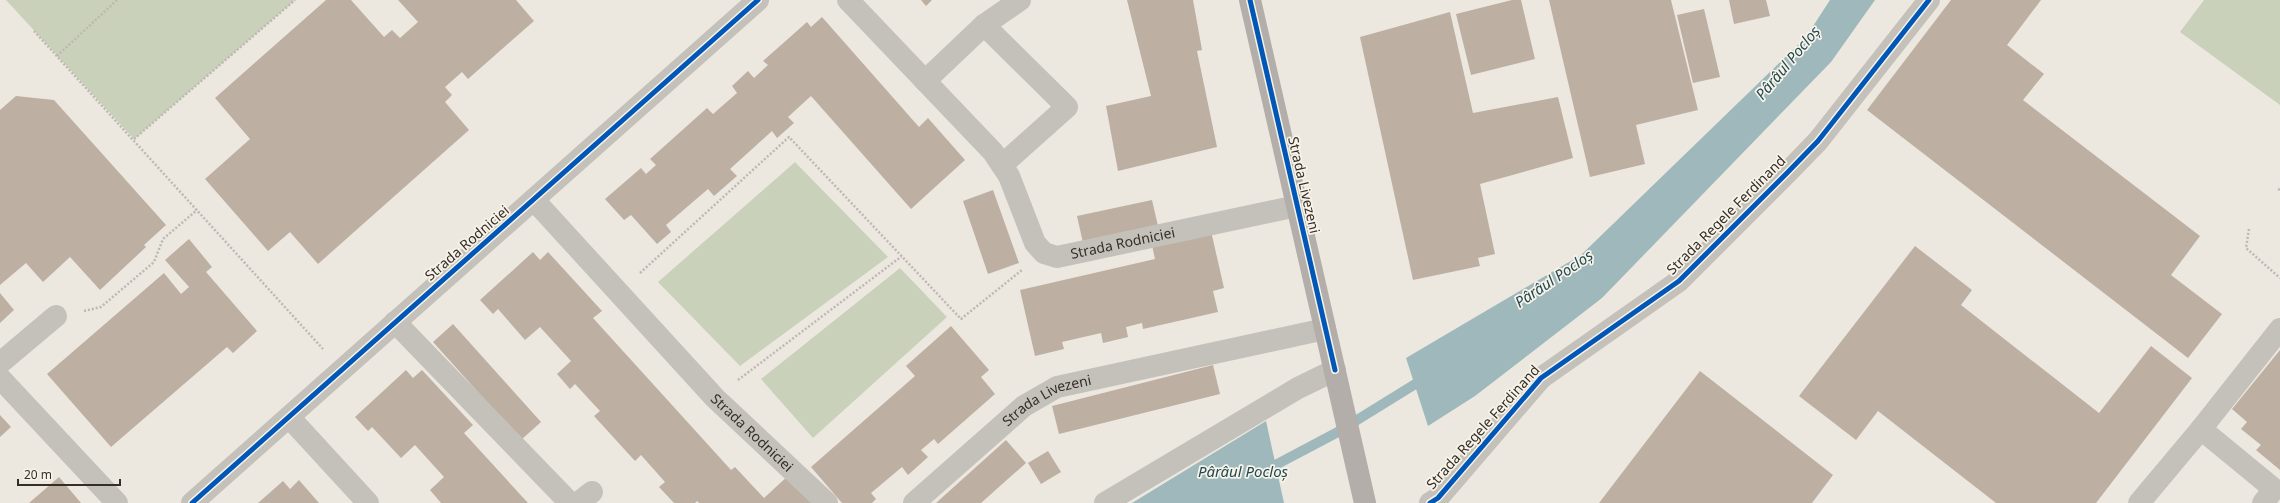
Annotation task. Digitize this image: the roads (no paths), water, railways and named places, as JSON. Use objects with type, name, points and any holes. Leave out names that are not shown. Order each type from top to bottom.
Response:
[{"type":"main road","name":"Strada Livezeni","points":[[1250,0],[1363,498]]},
{"type":"street","points":[[848,0],[993,152],[1002,165],[1067,107],[984,25]]},
{"type":"street","points":[[925,81],[984,25],[1020,0]]},
{"type":"street","name":"Strada Regele Ferdinand","points":[[1430,503],[1438,498],[1541,378],[1679,281],[1757,204],[1818,141],[1929,0]]},
{"type":"street","name":"Strada Rodniciei","points":[[192,503],[752,5]]},
{"type":"street","name":"Strada Rodniciei","points":[[1002,165],[1009,176],[1035,243],[1044,253],[1057,257],[1297,206]]},
{"type":"street","name":"Strada Rodniciei","points":[[534,200],[715,398],[827,503]]},
{"type":"street","points":[[0,363],[56,316]]},
{"type":"street","points":[[395,322],[570,503]]},
{"type":"street","name":"Strada Livezeni","points":[[914,503],[1024,406],[1057,387],[1325,329]]},
{"type":"street","points":[[2139,503],[2201,429],[2280,329]]},
{"type":"street","points":[[1105,503],[1298,388],[1335,372]]},
{"type":"street","points":[[0,378],[117,503]]},
{"type":"street","points":[[289,417],[368,503]]},
{"type":"street","points":[[2201,429],[2274,490],[2263,503]]},
{"type":"water","points":[[1830,0],[1875,0],[1831,62],[1602,298],[1475,396],[1428,426],[1406,358],[1581,255],[1806,37]]},
{"type":"water","name":"Pârâul Pocloș","points":[[1266,421],[1284,503],[1132,503]]},
{"type":"waterway","name":"Pârâul Pocloș","points":[[1264,471],[1336,433],[1425,378]]}]
